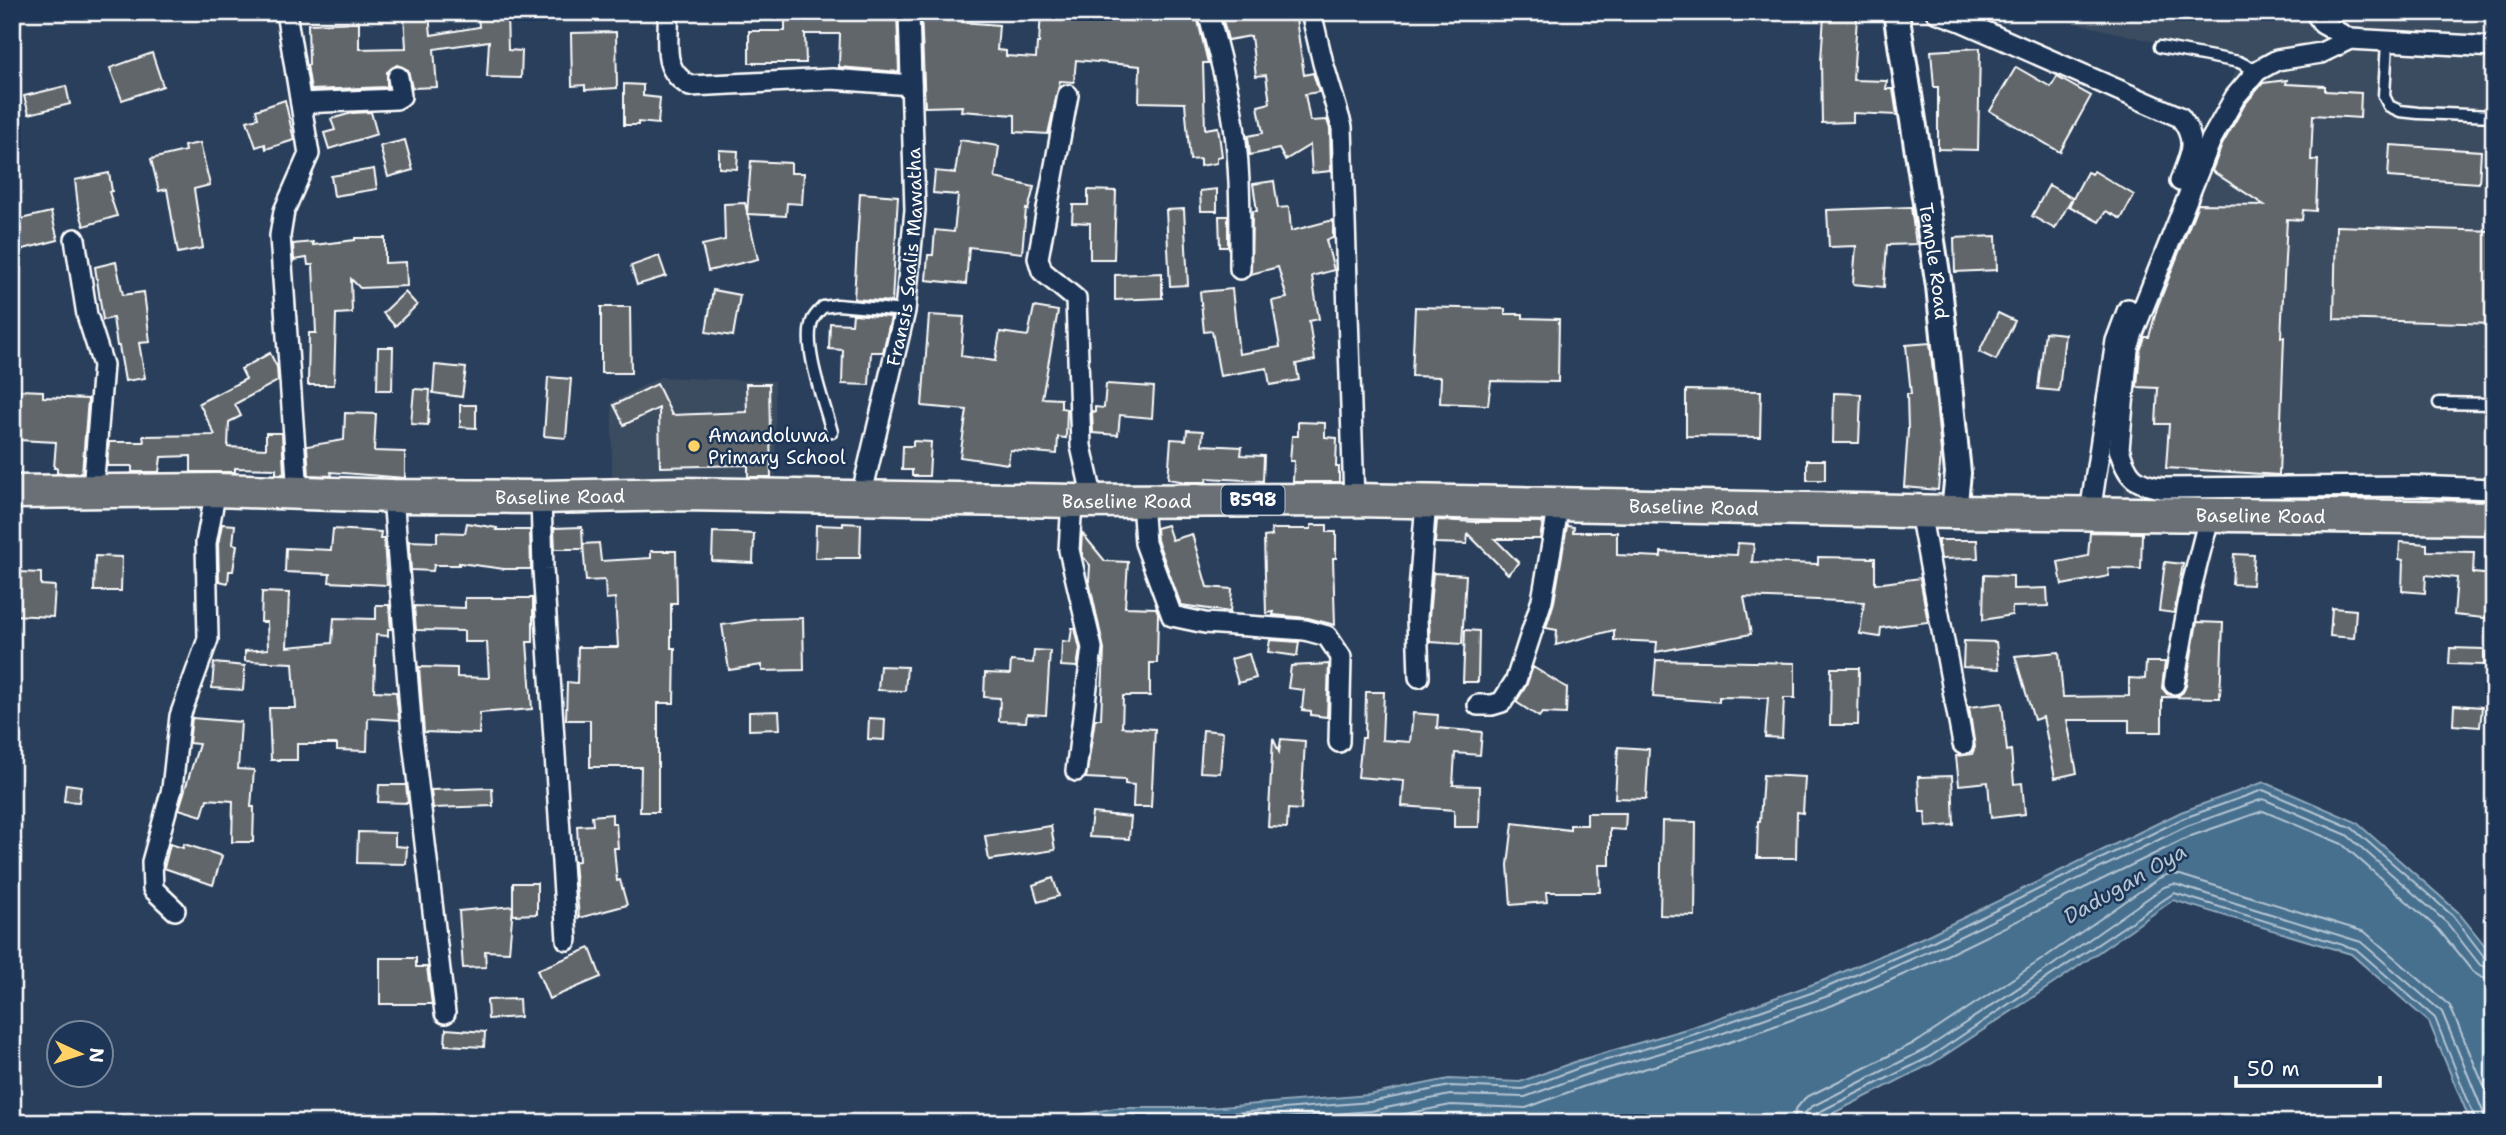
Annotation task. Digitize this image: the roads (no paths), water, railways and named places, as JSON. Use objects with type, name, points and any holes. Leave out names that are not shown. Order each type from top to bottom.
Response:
[{"type":"main road","name":"Baseline Road","points":[[12,492],[216,490],[393,496],[682,494],[1142,501],[1354,500],[1920,512],[2494,518]]},
{"type":"street","points":[[286,12],[309,154],[284,211],[280,236],[298,493]]},
{"type":"street","points":[[668,12],[667,55],[676,78],[691,86],[832,79],[911,85]]},
{"type":"street","name":"Fransis Saalis Mawatha","points":[[861,497],[905,312],[915,210],[908,12]]},
{"type":"street","points":[[1208,12],[1231,106],[1235,136],[1240,270]]},
{"type":"street","points":[[1311,12],[1342,127],[1354,500]]},
{"type":"street","name":"Temple Road","points":[[1896,12],[1939,286],[1958,473],[1954,512]]},
{"type":"street","points":[[1936,12],[2180,117],[2189,129],[2192,143],[2188,160],[2116,341],[2090,513]]},
{"type":"street","points":[[2315,12],[2323,24],[2350,39],[2494,47]]},
{"type":"street","points":[[2350,39],[2321,53],[2277,60],[2257,71],[2235,97],[2211,140],[2128,349],[2119,449],[2124,465],[2131,477],[2144,485],[2162,488],[2401,485],[2494,489]]},
{"type":"street","points":[[301,103],[397,99],[401,96],[398,77]]},
{"type":"street","points":[[1068,94],[1038,258],[1042,271],[1076,299],[1083,500],[1069,550],[1092,648],[1076,771]]},
{"type":"street","points":[[75,239],[87,315],[103,365],[93,490]]},
{"type":"street","points":[[175,910],[153,889],[152,862],[172,789],[180,716],[208,639],[206,543],[216,490]]},
{"type":"street","points":[[393,496],[412,733],[445,1013]]},
{"type":"street","points":[[541,497],[543,569],[567,940]]},
{"type":"street","points":[[1142,501],[1145,543],[1172,616],[1205,623],[1305,630],[1327,636],[1341,657],[1339,741]]},
{"type":"street","points":[[1419,677],[1417,617],[1426,501]]},
{"type":"street","points":[[1478,705],[1502,702],[1516,680],[1542,600],[1559,504]]},
{"type":"street","points":[[1920,512],[1963,744]]},
{"type":"street","points":[[2174,684],[2191,588],[2210,514]]},
{"type":"lane","points":[[2387,42],[2384,96],[2389,106],[2400,111],[2418,113],[2494,116]]},
{"type":"lane","points":[[2160,47],[2239,62],[2257,71]]},
{"type":"lane","points":[[832,432],[811,353],[810,333],[813,319],[824,307],[837,305],[905,312]]},
{"type":"lane","points":[[2439,402],[2494,404]]},
{"type":"water","name":"Dadugan Oya","points":[[2264,782],[2356,822],[2458,912],[2494,957],[2494,1123],[2471,1123],[2429,1022],[2351,954],[2173,900],[1933,1063],[1814,1123],[1039,1123],[1115,1108],[1208,1108],[1369,1095],[1449,1079],[1520,1082],[1577,1061],[1693,1027],[1822,981],[1926,936],[2181,812]]},
{"type":"place","name":"Amandoluwa Primary School","points":[[694,446]]}]
